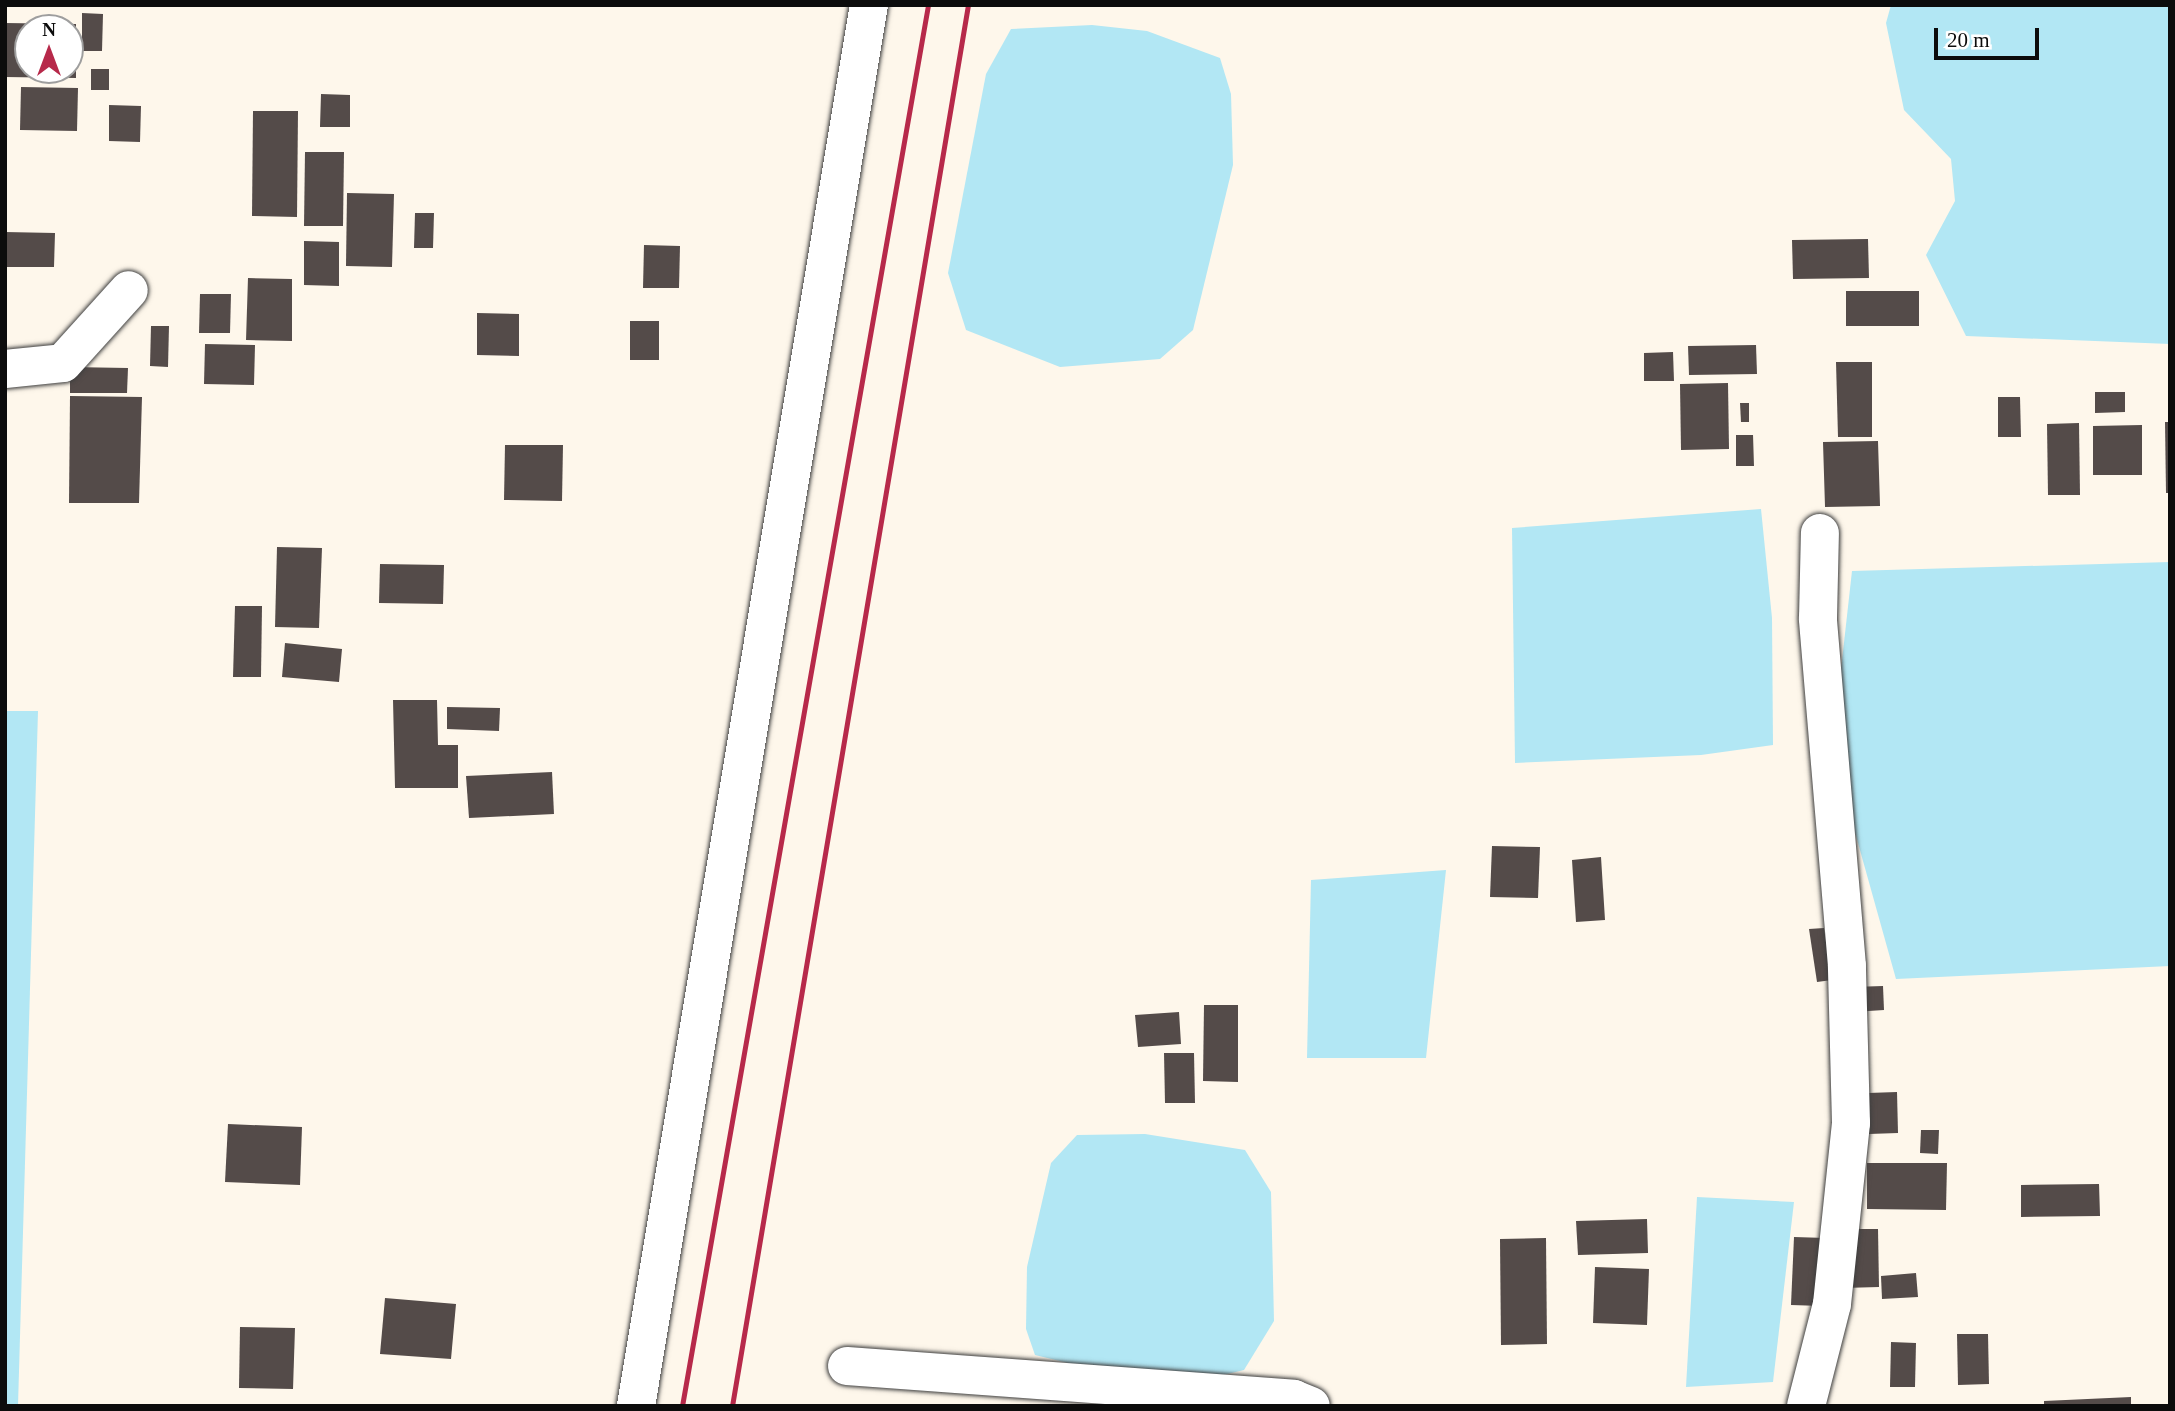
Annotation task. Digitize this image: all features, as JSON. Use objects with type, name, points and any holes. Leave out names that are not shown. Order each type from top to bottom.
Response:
[{"type":"street","points":[[636,1406],[869,5]]},
{"type":"street","points":[[5,369],[63,363],[129,290]]},
{"type":"street","points":[[1806,1406],[1832,1304],[1850,1123],[1847,966],[1818,618],[1820,533]]},
{"type":"street","points":[[847,1366],[1294,1399],[1311,1406]]},
{"type":"water","points":[[1891,5],[2170,5],[2170,344],[1966,336],[1926,255],[1955,201],[1951,159],[1904,110],[1886,23]]},
{"type":"water","points":[[1092,25],[1147,31],[1220,58],[1231,94],[1233,165],[1193,330],[1160,359],[1060,367],[966,330],[948,273],[986,74],[1011,29]]},
{"type":"water","points":[[1761,509],[1772,618],[1773,745],[1701,755],[1515,763],[1512,528]]},
{"type":"water","points":[[2170,562],[2170,966],[1896,979],[1832,750],[1852,571]]},
{"type":"water","points":[[5,711],[38,711],[18,1406],[5,1406]]},
{"type":"water","points":[[1446,870],[1426,1058],[1307,1058],[1311,880]]},
{"type":"water","points":[[1145,1134],[1245,1150],[1271,1192],[1274,1321],[1244,1370],[1198,1381],[1097,1370],[1035,1355],[1026,1329],[1027,1267],[1051,1163],[1077,1135]]},
{"type":"water","points":[[1697,1197],[1794,1202],[1773,1382],[1686,1387]]},
{"type":"building","points":[[82,14],[103,14],[102,51],[84,51]]},
{"type":"building","points":[[5,23],[14,23],[14,77],[5,77]]},
{"type":"building","points":[[91,69],[109,69],[109,90],[91,90]]},
{"type":"building","points":[[21,87],[78,88],[77,131],[20,130]]},
{"type":"building","points":[[321,94],[350,95],[350,127],[320,127]]},
{"type":"building","points":[[109,105],[141,106],[140,142],[109,141]]},
{"type":"building","points":[[253,111],[298,111],[297,217],[252,216]]},
{"type":"building","points":[[305,152],[344,152],[343,226],[304,226]]},
{"type":"building","points":[[347,193],[394,194],[392,267],[346,266]]},
{"type":"building","points":[[415,213],[434,213],[433,248],[414,248]]},
{"type":"building","points":[[5,232],[55,233],[54,267],[5,267]]},
{"type":"building","points":[[1868,239],[1869,278],[1793,279],[1792,240]]},
{"type":"building","points":[[304,241],[339,242],[339,286],[304,285]]},
{"type":"building","points":[[644,245],[680,246],[679,288],[643,288]]},
{"type":"building","points":[[248,278],[292,279],[292,341],[246,340]]},
{"type":"building","points":[[1846,291],[1919,291],[1919,326],[1846,326]]},
{"type":"building","points":[[200,294],[231,294],[230,333],[199,333]]},
{"type":"building","points":[[477,313],[519,314],[519,356],[477,355]]},
{"type":"building","points":[[630,321],[659,321],[659,360],[630,360]]},
{"type":"building","points":[[151,326],[169,326],[168,367],[150,366]]},
{"type":"building","points":[[205,344],[255,345],[254,385],[204,384]]},
{"type":"building","points":[[1756,345],[1757,374],[1689,375],[1688,346]]},
{"type":"building","points":[[1673,352],[1674,381],[1644,381],[1644,353]]},
{"type":"building","points":[[1836,362],[1872,362],[1872,437],[1838,437]]},
{"type":"building","points":[[70,367],[128,368],[127,393],[70,393]]},
{"type":"building","points":[[1728,383],[1729,449],[1681,450],[1680,384]]},
{"type":"building","points":[[2095,392],[2125,392],[2125,412],[2095,413]]},
{"type":"building","points":[[70,396],[142,397],[139,503],[69,503]]},
{"type":"building","points":[[1998,397],[2020,397],[2021,437],[1998,437]]},
{"type":"building","points":[[1740,403],[1749,403],[1749,422],[1741,422]]},
{"type":"building","points":[[2165,422],[2170,422],[2170,493],[2166,493]]},
{"type":"building","points":[[2079,423],[2080,495],[2048,495],[2047,424]]},
{"type":"building","points":[[2142,425],[2142,475],[2093,475],[2093,426]]},
{"type":"building","points":[[1736,435],[1753,435],[1754,466],[1736,466]]},
{"type":"building","points":[[1878,441],[1880,506],[1825,507],[1823,442]]},
{"type":"building","points":[[505,445],[563,445],[562,501],[504,500]]},
{"type":"building","points":[[277,547],[322,548],[319,628],[275,627]]},
{"type":"building","points":[[380,564],[444,565],[443,604],[379,603]]},
{"type":"building","points":[[235,606],[262,606],[261,677],[233,677]]},
{"type":"building","points":[[285,643],[342,649],[339,682],[282,677]]},
{"type":"building","points":[[393,700],[437,700],[438,745],[458,745],[458,788],[395,788]]},
{"type":"building","points":[[447,707],[500,708],[499,731],[447,729]]},
{"type":"building","points":[[552,772],[554,814],[469,818],[466,776]]},
{"type":"building","points":[[1492,846],[1540,847],[1538,898],[1490,897]]},
{"type":"building","points":[[1601,857],[1605,920],[1576,922],[1572,860]]},
{"type":"building","points":[[1824,928],[1832,980],[1817,982],[1809,929]]},
{"type":"building","points":[[1883,986],[1884,1010],[1853,1012],[1852,987]]},
{"type":"building","points":[[1204,1005],[1238,1005],[1238,1082],[1203,1081]]},
{"type":"building","points":[[1179,1012],[1181,1044],[1138,1047],[1135,1015]]},
{"type":"building","points":[[1164,1053],[1194,1053],[1195,1103],[1165,1103]]},
{"type":"building","points":[[1897,1092],[1898,1133],[1869,1134],[1868,1093]]},
{"type":"building","points":[[228,1124],[302,1127],[300,1185],[225,1182]]},
{"type":"building","points":[[1921,1130],[1939,1130],[1938,1154],[1920,1153]]},
{"type":"building","points":[[1867,1163],[1947,1163],[1946,1210],[1867,1209]]},
{"type":"building","points":[[2099,1184],[2100,1216],[2021,1217],[2021,1185]]},
{"type":"building","points":[[1647,1219],[1648,1253],[1578,1255],[1576,1221]]},
{"type":"building","points":[[1843,1229],[1878,1229],[1879,1287],[1843,1288]]},
{"type":"building","points":[[1794,1237],[1826,1238],[1822,1306],[1791,1305]]},
{"type":"building","points":[[1546,1238],[1547,1344],[1501,1345],[1500,1239]]},
{"type":"building","points":[[1595,1267],[1649,1269],[1647,1325],[1593,1323]]},
{"type":"building","points":[[1916,1273],[1918,1297],[1882,1299],[1881,1276]]},
{"type":"building","points":[[385,1298],[456,1304],[451,1359],[380,1354]]},
{"type":"building","points":[[240,1327],[295,1328],[293,1389],[239,1388]]},
{"type":"building","points":[[1957,1334],[1988,1334],[1989,1384],[1958,1385]]},
{"type":"building","points":[[1891,1342],[1916,1343],[1915,1387],[1890,1387]]},
{"type":"building","points":[[2131,1397],[2131,1406],[2044,1406],[2044,1401]]},
{"type":"railway","points":[[682,1406],[928,5]]},
{"type":"railway","points":[[732,1406],[968,5]]}]
